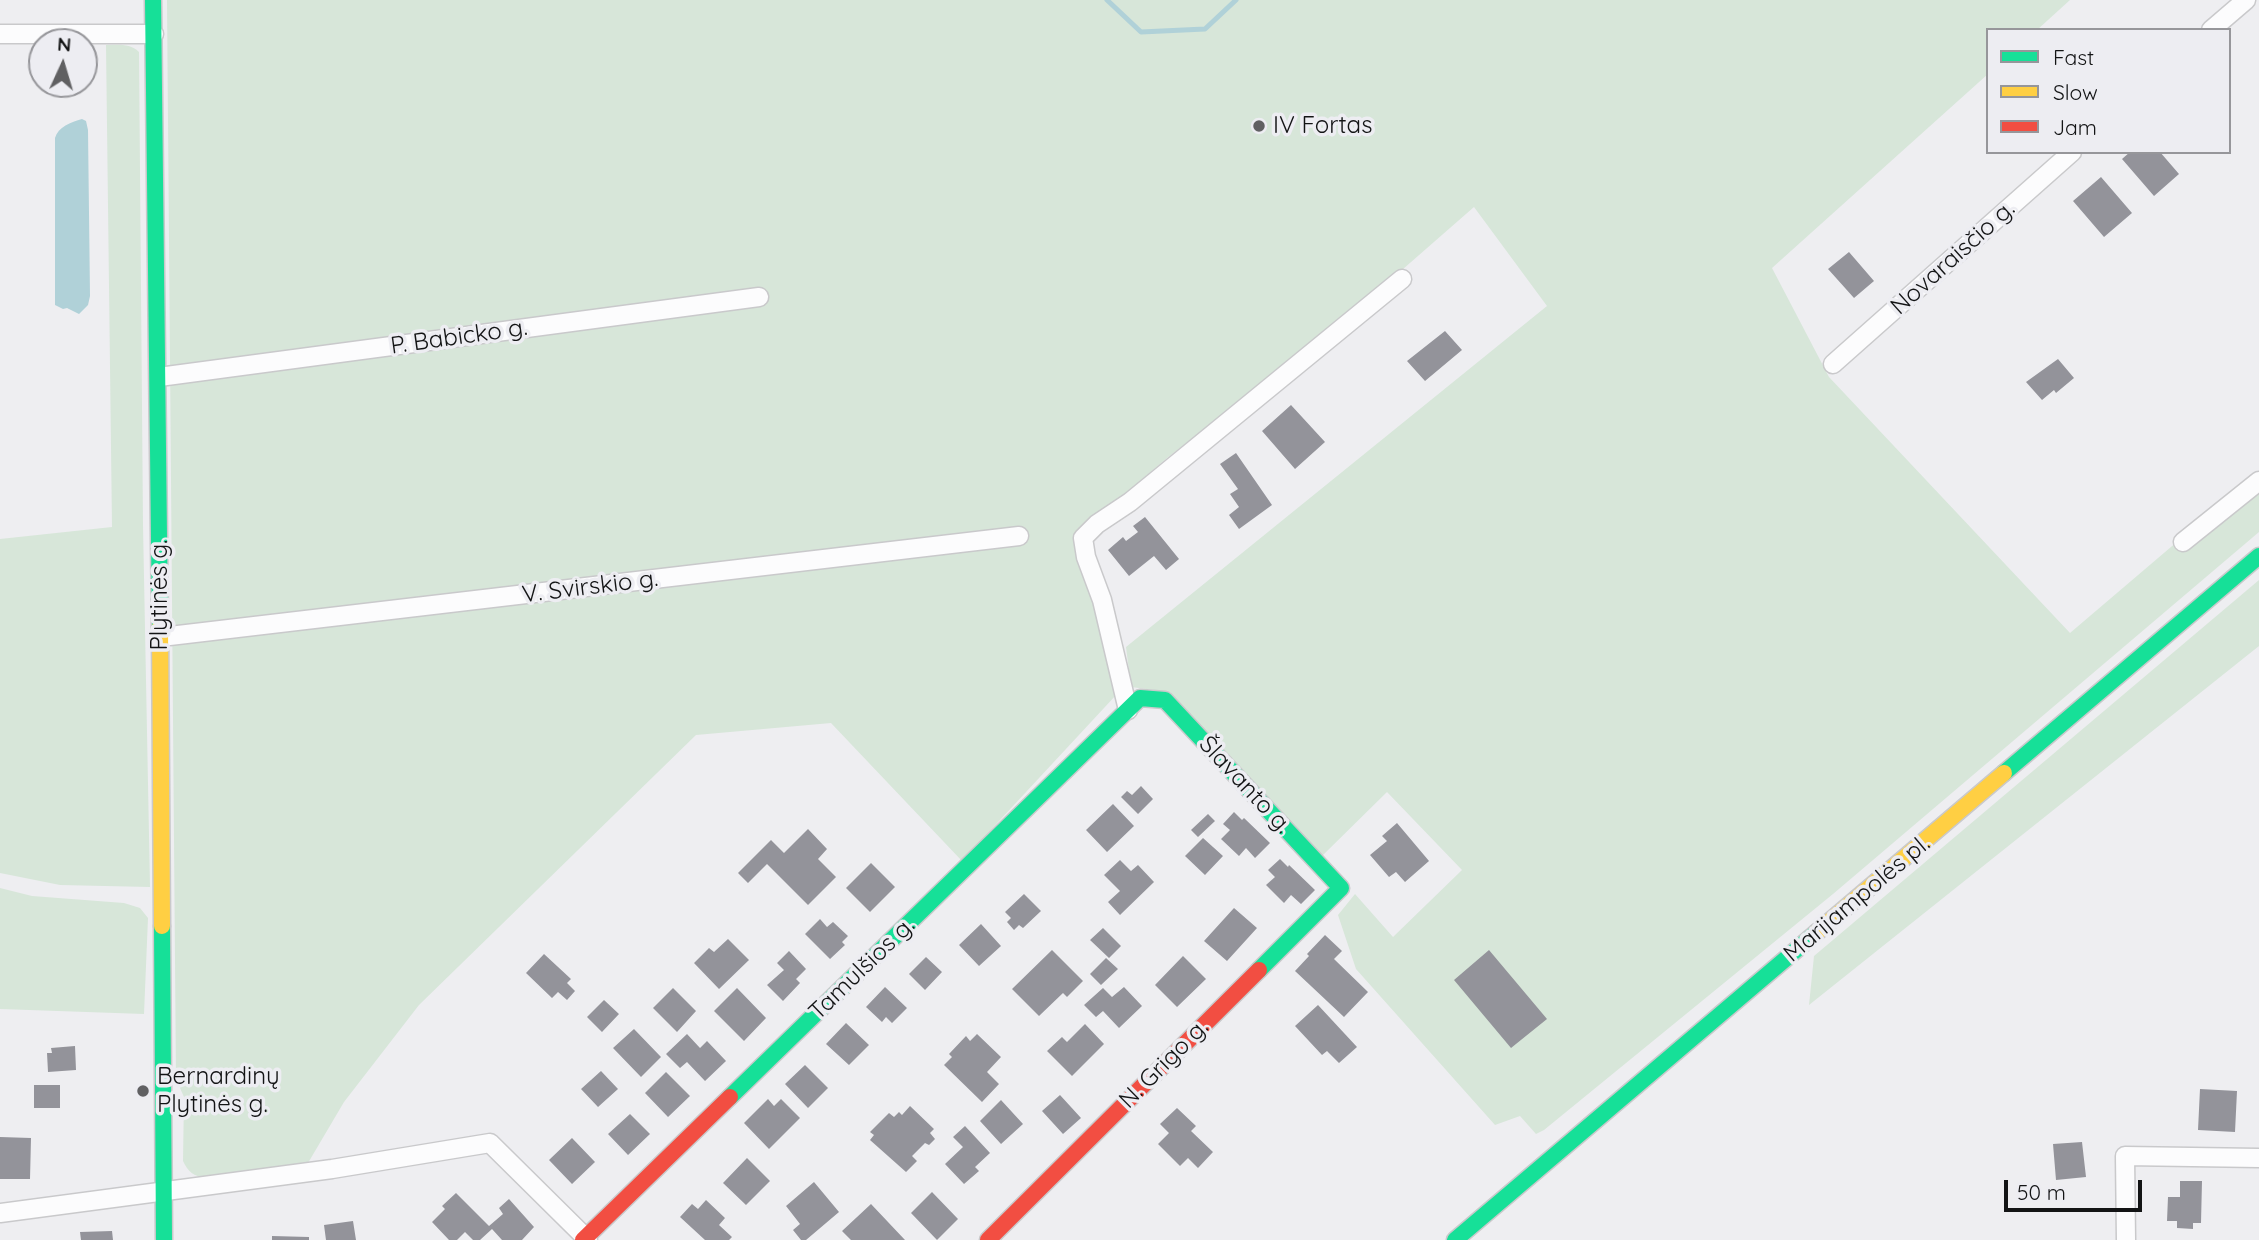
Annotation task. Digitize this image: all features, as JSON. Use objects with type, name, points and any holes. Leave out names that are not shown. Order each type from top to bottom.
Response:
[{"type":"main road","name":"Plytinės g.","points":[[153,0],[159,377],[164,1240]]},
{"type":"main road","name":"Marijampolės pl.","points":[[1455,1240],[2259,556]]},
{"type":"main road","name":"Šlavanto g.","points":[[1134,704],[1165,700],[1341,888]]},
{"type":"main road","name":"Tamulšios g.","points":[[586,1239],[1134,704]]},
{"type":"main road","name":"N. Grigo g.","points":[[988,1240],[1341,888]]},
{"type":"street","points":[[2212,28],[2246,0]]},
{"type":"street","points":[[0,34],[154,34]]},
{"type":"street","name":"Novaraisčio g.","points":[[1833,364],[2070,154]]},
{"type":"street","points":[[1134,704],[1086,557],[1083,538],[1402,279]]},
{"type":"street","name":"P. Babicko g.","points":[[159,377],[759,297]]},
{"type":"street","points":[[2183,542],[2259,481]]},
{"type":"street","name":"V. Svirskio g.","points":[[161,637],[1019,536]]},
{"type":"street","points":[[0,1213],[332,1169],[490,1143],[586,1239]]},
{"type":"street","points":[[2126,1240],[2124,1156],[2259,1158]]},
{"type":"green space","points":[[167,0],[2070,0],[2039,28],[1986,28],[1986,76],[1772,268],[1829,377],[2070,633],[2259,472],[2259,532],[1833,894],[1544,1130],[1536,1134],[1520,1116],[1495,1125],[1356,969],[1338,915],[1355,894],[1393,937],[1462,870],[1387,792],[1321,857],[1170,692],[1131,687],[1126,647],[1547,306],[1474,207],[1339,325],[1167,458],[1082,531],[1076,542],[1117,694],[962,861],[831,723],[696,735],[419,1005],[344,1102],[308,1163],[205,1178],[195,1175],[183,1161],[184,1097],[176,1079]]},
{"type":"green space","points":[[106,45],[128,46],[139,52],[143,525],[150,887],[60,885],[0,873],[0,539],[112,527]]},
{"type":"green space","points":[[2259,580],[2259,646],[1809,1005],[1814,956]]},
{"type":"green space","points":[[0,888],[32,896],[124,903],[140,908],[148,918],[144,1014],[0,1009]]},
{"type":"water","points":[[82,119],[86,121],[88,130],[90,296],[88,305],[79,314],[55,305],[55,138],[69,123]]},
{"type":"building","points":[[2128,154],[2162,154],[2179,174],[2154,196],[2122,159]]},
{"type":"building","points":[[2101,177],[2132,213],[2104,237],[2073,201]]},
{"type":"building","points":[[1849,252],[1874,281],[1854,298],[1828,269]]},
{"type":"building","points":[[1445,331],[1462,350],[1425,381],[1407,361]]},
{"type":"building","points":[[2058,359],[2074,378],[2056,393],[2054,390],[2042,400],[2026,382]]},
{"type":"building","points":[[1291,405],[1325,442],[1295,469],[1262,431]]},
{"type":"building","points":[[1236,453],[1272,505],[1239,529],[1229,515],[1239,507],[1230,494],[1238,489],[1220,464]]},
{"type":"building","points":[[1145,517],[1179,559],[1166,570],[1154,556],[1129,576],[1108,550],[1123,537],[1126,541],[1138,532],[1133,526]]},
{"type":"building","points":[[1141,786],[1153,799],[1138,814],[1121,797],[1127,791],[1132,795]]},
{"type":"building","points":[[1113,804],[1134,826],[1107,852],[1086,830]]},
{"type":"building","points":[[1234,812],[1270,843],[1255,858],[1246,848],[1239,856],[1221,839],[1230,830],[1223,824]]},
{"type":"building","points":[[1208,814],[1215,821],[1198,837],[1191,830]]},
{"type":"building","points":[[1397,823],[1429,861],[1405,882],[1396,872],[1389,877],[1370,855],[1387,841],[1382,836]]},
{"type":"building","points":[[808,829],[827,849],[818,859],[836,877],[808,905],[767,864],[748,883],[738,873],[771,840],[784,853]]},
{"type":"building","points":[[1203,838],[1223,856],[1205,875],[1185,856]]},
{"type":"building","points":[[1280,859],[1315,890],[1301,904],[1291,895],[1284,903],[1266,885],[1275,877],[1268,870]]},
{"type":"building","points":[[1120,860],[1131,871],[1138,865],[1154,882],[1120,915],[1108,902],[1120,891],[1104,875]]},
{"type":"building","points":[[871,863],[895,887],[870,912],[846,888]]},
{"type":"building","points":[[1024,894],[1041,911],[1023,928],[1019,925],[1014,930],[1007,922],[1011,918],[1005,912]]},
{"type":"building","points":[[1234,908],[1257,928],[1227,961],[1204,941]]},
{"type":"building","points":[[820,919],[827,927],[833,922],[848,936],[842,942],[845,945],[830,959],[805,934]]},
{"type":"building","points":[[981,924],[1001,946],[979,966],[959,945]]},
{"type":"building","points":[[1103,928],[1121,946],[1109,958],[1090,940]]},
{"type":"building","points":[[1325,935],[1342,951],[1334,959],[1368,992],[1344,1017],[1295,971]]},
{"type":"building","points":[[728,939],[749,960],[719,989],[694,963],[709,948],[714,952]]},
{"type":"building","points":[[1052,950],[1083,981],[1067,997],[1063,993],[1039,1016],[1012,989]]},
{"type":"building","points":[[1489,950],[1547,1019],[1511,1048],[1454,980]]},
{"type":"building","points":[[789,951],[806,969],[796,979],[800,983],[783,1001],[767,985],[784,970],[777,963]]},
{"type":"building","points":[[544,954],[571,979],[567,983],[575,991],[567,1000],[558,992],[552,998],[526,973]]},
{"type":"building","points":[[1183,956],[1206,979],[1177,1007],[1155,985]]},
{"type":"building","points":[[926,957],[942,972],[925,990],[909,974]]},
{"type":"building","points":[[1106,958],[1118,969],[1101,985],[1090,974]]},
{"type":"building","points":[[885,987],[907,1008],[892,1023],[886,1017],[882,1022],[866,1007]]},
{"type":"building","points":[[1124,987],[1142,1006],[1119,1028],[1103,1011],[1096,1017],[1084,1005],[1103,988],[1112,997]]},
{"type":"building","points":[[673,988],[696,1011],[677,1032],[653,1008]]},
{"type":"building","points":[[737,988],[766,1018],[744,1041],[714,1011]]},
{"type":"building","points":[[604,1000],[619,1014],[602,1032],[587,1017]]},
{"type":"building","points":[[1318,1005],[1357,1047],[1339,1063],[1327,1051],[1322,1055],[1295,1026]]},
{"type":"building","points":[[846,1023],[869,1045],[849,1065],[826,1044]]},
{"type":"building","points":[[1085,1024],[1104,1044],[1072,1076],[1047,1051],[1062,1037],[1067,1042]]},
{"type":"building","points":[[634,1029],[661,1057],[641,1077],[613,1048]]},
{"type":"building","points":[[687,1034],[700,1048],[707,1041],[726,1061],[705,1081],[687,1062],[680,1068],[666,1054]]},
{"type":"building","points":[[977,1034],[1001,1057],[987,1072],[999,1084],[982,1102],[944,1065],[952,1057],[949,1054],[966,1036],[970,1041]]},
{"type":"building","points":[[75,1046],[76,1070],[48,1072],[47,1053],[52,1053],[51,1048]]},
{"type":"building","points":[[805,1065],[828,1088],[808,1108],[785,1084]]},
{"type":"building","points":[[601,1071],[618,1089],[598,1107],[581,1089]]},
{"type":"building","points":[[666,1072],[690,1096],[668,1117],[645,1093]]},
{"type":"building","points":[[34,1085],[60,1085],[60,1108],[34,1108]]},
{"type":"building","points":[[2200,1089],[2237,1091],[2235,1132],[2198,1130]]},
{"type":"building","points":[[1060,1095],[1081,1118],[1063,1134],[1042,1111]]},
{"type":"building","points":[[768,1099],[774,1106],[781,1099],[800,1118],[769,1149],[744,1123]]},
{"type":"building","points":[[1001,1100],[1023,1124],[1001,1144],[980,1121]]},
{"type":"building","points":[[910,1106],[934,1129],[930,1133],[935,1139],[929,1145],[925,1143],[912,1156],[917,1161],[906,1172],[870,1140],[874,1135],[870,1132],[889,1113],[894,1117],[899,1112],[902,1115]]},
{"type":"building","points":[[1177,1108],[1196,1126],[1191,1131],[1213,1152],[1198,1168],[1188,1158],[1180,1166],[1158,1144],[1169,1133],[1160,1124]]},
{"type":"building","points":[[630,1114],[650,1134],[628,1155],[608,1134]]},
{"type":"building","points":[[965,1126],[990,1153],[975,1167],[979,1171],[964,1184],[945,1164],[963,1147],[953,1137]]},
{"type":"building","points":[[0,1137],[31,1138],[30,1179],[0,1179]]},
{"type":"building","points":[[572,1138],[595,1162],[572,1184],[549,1160]]},
{"type":"building","points":[[2082,1142],[2086,1177],[2056,1180],[2053,1144]]},
{"type":"building","points":[[747,1158],[770,1181],[746,1205],[723,1183]]},
{"type":"building","points":[[2180,1181],[2202,1181],[2201,1223],[2193,1223],[2193,1229],[2177,1228],[2177,1221],[2167,1221],[2168,1197],[2180,1197]]},
{"type":"building","points":[[814,1182],[839,1212],[806,1240],[801,1240],[793,1230],[800,1224],[786,1206]]},
{"type":"building","points":[[932,1192],[958,1219],[937,1240],[911,1213]]},
{"type":"building","points":[[456,1193],[489,1226],[503,1214],[499,1208],[509,1199],[534,1227],[522,1240],[502,1240],[492,1229],[480,1240],[473,1240],[465,1232],[457,1240],[449,1240],[432,1222],[445,1209],[442,1206]]},
{"type":"building","points":[[706,1200],[725,1218],[719,1225],[732,1237],[729,1240],[705,1240],[680,1217],[692,1204],[698,1209]]},
{"type":"building","points":[[871,1204],[905,1240],[851,1240],[842,1231]]},
{"type":"building","points":[[353,1221],[356,1240],[326,1240],[324,1225]]},
{"type":"building","points":[[112,1231],[113,1240],[81,1240],[80,1232]]},
{"type":"building","points":[[272,1236],[309,1237],[309,1240],[272,1240]]},
{"type":"waterway","points":[[1107,0],[1141,32],[1205,29],[1236,0]]},
{"type":"traffic: fast","points":[[153,0],[160,627]]},
{"type":"traffic: fast","points":[[2004,773],[2259,556]]},
{"type":"traffic: fast","points":[[730,1097],[1140,698],[1165,700],[1341,888],[1259,970]]},
{"type":"traffic: fast","points":[[162,926],[164,1240]]},
{"type":"traffic: fast","points":[[1455,1240],[1816,933]]},
{"type":"traffic: slow","points":[[160,627],[162,926]]},
{"type":"traffic: slow","points":[[1816,933],[2004,773]]},
{"type":"traffic: jam","points":[[988,1240],[1259,970]]},
{"type":"traffic: jam","points":[[583,1240],[730,1097]]},
{"type":"place","name":"IV Fortas","points":[[1259,126]]},
{"type":"place","name":"Bernardinų Plytinės g.","points":[[143,1091]]}]
